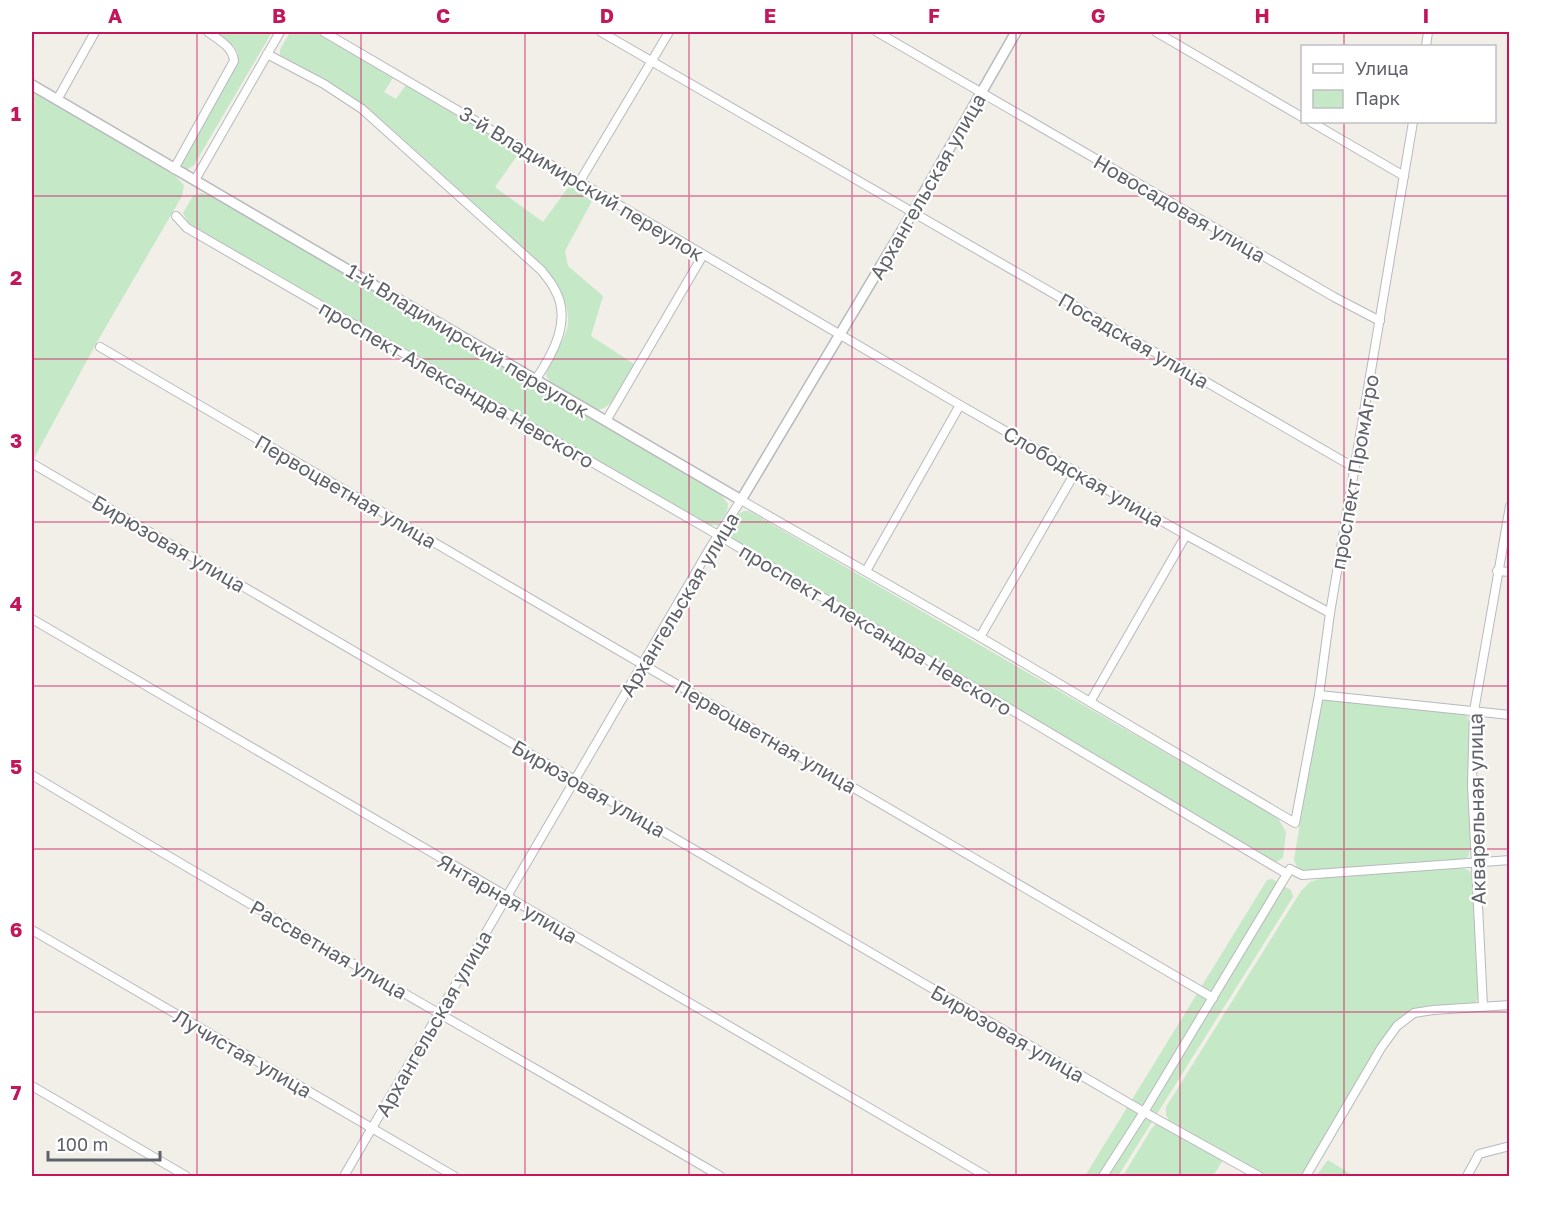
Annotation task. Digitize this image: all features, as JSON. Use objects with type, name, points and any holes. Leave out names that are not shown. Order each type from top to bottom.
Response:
[{"type":"street","points":[[57,100],[95,32]]},
{"type":"street","points":[[174,169],[234,61],[230,48],[208,32]]},
{"type":"street","points":[[195,180],[280,32]]},
{"type":"street","name":"3-й Владимирский переулок","points":[[324,32],[840,334]]},
{"type":"street","name":"Посадская улица","points":[[601,32],[1355,468]]},
{"type":"street","points":[[580,181],[669,32]]},
{"type":"street","name":"Новосадовая улица","points":[[877,32],[1334,297],[1380,321]]},
{"type":"street","name":"Архангельская улица","points":[[344,1176],[718,535],[913,212],[1016,32]]},
{"type":"street","points":[[1156,32],[1301,116]]},
{"type":"street","points":[[267,54],[324,84],[362,109],[541,270],[556,290],[561,307],[562,326],[536,379]]},
{"type":"street","name":"1-й Владимирский переулок","points":[[32,85],[741,500]]},
{"type":"street","points":[[1313,123],[1404,176]]},
{"type":"street","name":"проспект ПромАгро","points":[[1295,822],[1319,694],[1330,613],[1413,123]]},
{"type":"street","name":"проспект Александра Невского","points":[[176,216],[187,228],[718,535],[1287,874]]},
{"type":"street","points":[[606,421],[703,255]]},
{"type":"street","name":"Слободская улица","points":[[840,334],[1186,535],[1330,613]]},
{"type":"street","name":"Первоцветная улица","points":[[100,347],[1213,998]]},
{"type":"street","points":[[866,571],[960,405]]},
{"type":"street","name":"Бирюзовая улица","points":[[33,464],[1144,1112],[1259,1176]]},
{"type":"street","points":[[980,637],[1076,471]]},
{"type":"street","name":"проспект Александра Невского","points":[[741,500],[1295,822]]},
{"type":"street","name":"Акварельная улица","points":[[1483,1006],[1472,785],[1474,711],[1509,506]]},
{"type":"street","points":[[1090,702],[1186,535]]},
{"type":"street","points":[[1497,571],[1509,572]]},
{"type":"street","name":"Янтарная улица","points":[[32,619],[986,1176]]},
{"type":"street","points":[[1319,694],[1509,715]]},
{"type":"street","name":"Рассветная улица","points":[[32,775],[179,864],[720,1176]]},
{"type":"street","points":[[1103,1176],[1290,869],[1302,875],[1509,860]]},
{"type":"street","name":"Лучистая улица","points":[[32,930],[454,1176]]},
{"type":"street","points":[[1306,1176],[1380,1048],[1397,1026],[1414,1013],[1509,1005]]},
{"type":"street","points":[[32,1086],[186,1176]]},
{"type":"street","points":[[1467,1176],[1479,1154],[1509,1146]]},
{"type":"green space","points":[[213,32],[272,32],[194,165],[183,169],[184,159],[237,64],[238,53],[234,46]]},
{"type":"green space","points":[[290,32],[316,32],[393,78],[384,92],[396,99],[406,85],[519,153],[495,187],[543,222],[570,185],[592,201],[565,251],[568,266],[603,296],[591,336],[634,364],[614,400],[602,409],[595,410],[550,382],[546,375],[565,335],[568,320],[565,302],[551,277],[539,262],[375,114],[335,86],[285,60],[280,55],[280,50]]},
{"type":"green space","points":[[32,91],[174,175],[184,185],[182,196],[97,342],[32,462]]},
{"type":"green space","points":[[201,193],[210,195],[721,495],[728,504],[727,511],[719,525],[709,525],[191,227],[183,213],[193,196]]},
{"type":"green space","points":[[744,511],[749,511],[1278,818],[1286,832],[1283,858],[1276,862],[1270,860],[729,538],[726,534],[730,523]]},
{"type":"green space","points":[[1326,699],[1461,713],[1467,716],[1469,722],[1471,845],[1468,857],[1305,872],[1298,870],[1294,860],[1319,707],[1321,701]]},
{"type":"green space","points":[[1462,868],[1470,871],[1472,877],[1479,996],[1476,1002],[1469,1005],[1418,1011],[1390,1028],[1301,1176],[1259,1176],[1171,1124],[1166,1115],[1166,1107],[1301,891],[1310,882],[1322,878]]},
{"type":"green space","points":[[1272,879],[1291,890],[1293,897],[1118,1176],[1085,1176],[1267,880]]},
{"type":"green space","points":[[1157,1123],[1223,1160],[1213,1176],[1123,1176]]},
{"type":"green space","points":[[1328,1160],[1354,1176],[1316,1176]]}]
